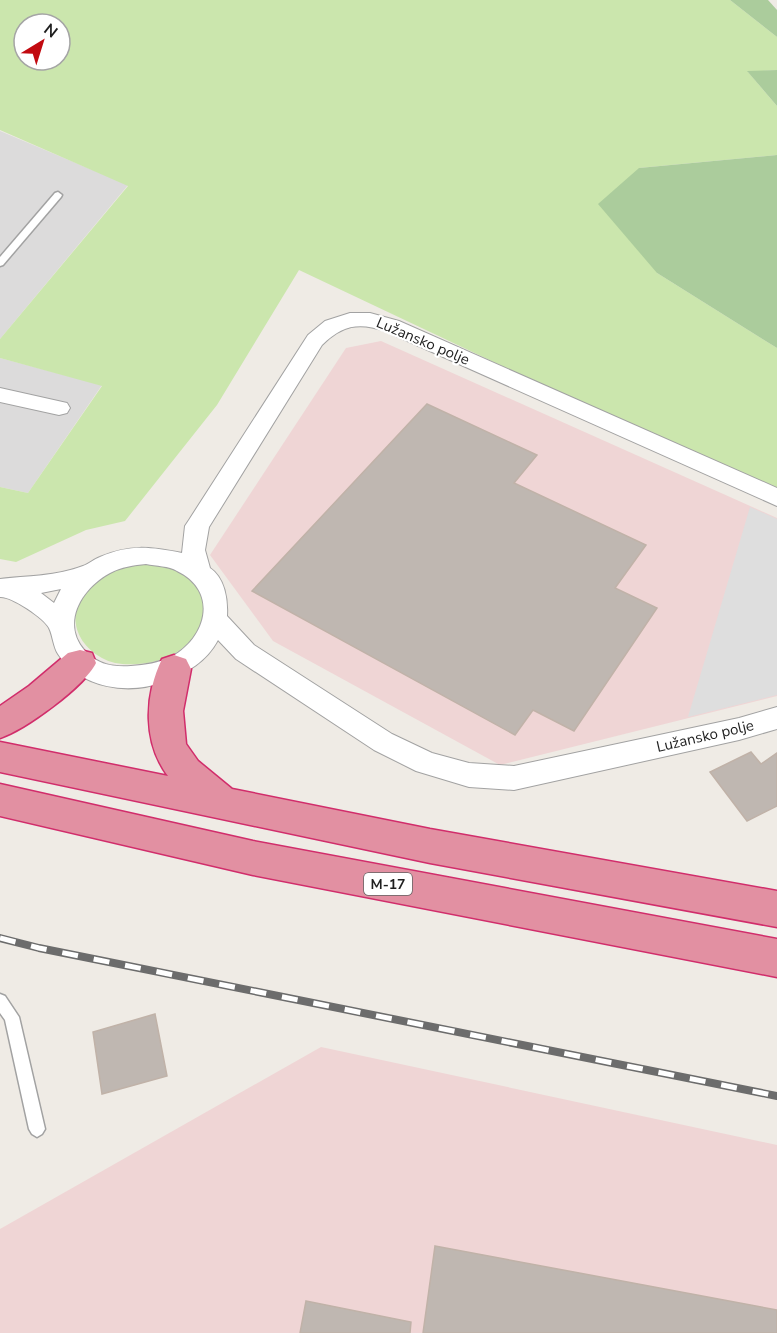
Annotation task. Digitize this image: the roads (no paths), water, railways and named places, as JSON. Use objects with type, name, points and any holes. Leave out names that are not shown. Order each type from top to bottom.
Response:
[{"type":"highway","points":[[185,661],[165,714],[166,737],[174,760],[194,782],[225,803]]},
{"type":"highway","points":[[0,724],[41,696],[80,663]]},
{"type":"highway","points":[[0,757],[430,846],[777,909]]},
{"type":"highway","name":"M-17","points":[[0,800],[253,858],[777,957]]},
{"type":"street","name":"Lužansko polje","points":[[199,572],[193,550],[197,526],[315,340],[326,328],[337,321],[353,318],[372,319],[392,326],[777,498]]},
{"type":"street","points":[[0,395],[59,408]]},
{"type":"street","points":[[4,588],[46,583],[89,574],[116,560],[146,555],[174,543],[197,526]]},
{"type":"street","points":[[89,574],[68,596],[62,609],[60,623],[62,638],[69,651],[80,663],[96,672],[114,677],[154,676],[185,661],[206,643],[216,620],[217,606],[215,593],[199,572],[175,559],[146,555]]},
{"type":"street","points":[[4,588],[35,601],[60,623]]},
{"type":"street","name":"Lužansko polje","points":[[216,620],[245,651],[383,742],[426,763],[469,775],[514,778],[739,729],[777,718]]},
{"type":"street","points":[[185,661],[245,651]]},
{"type":"lane","points":[[0,263],[58,195]]},
{"type":"lane","points":[[0,1001],[12,1017],[37,1129]]},
{"type":"railway","points":[[0,938],[39,948],[777,1096]]}]
